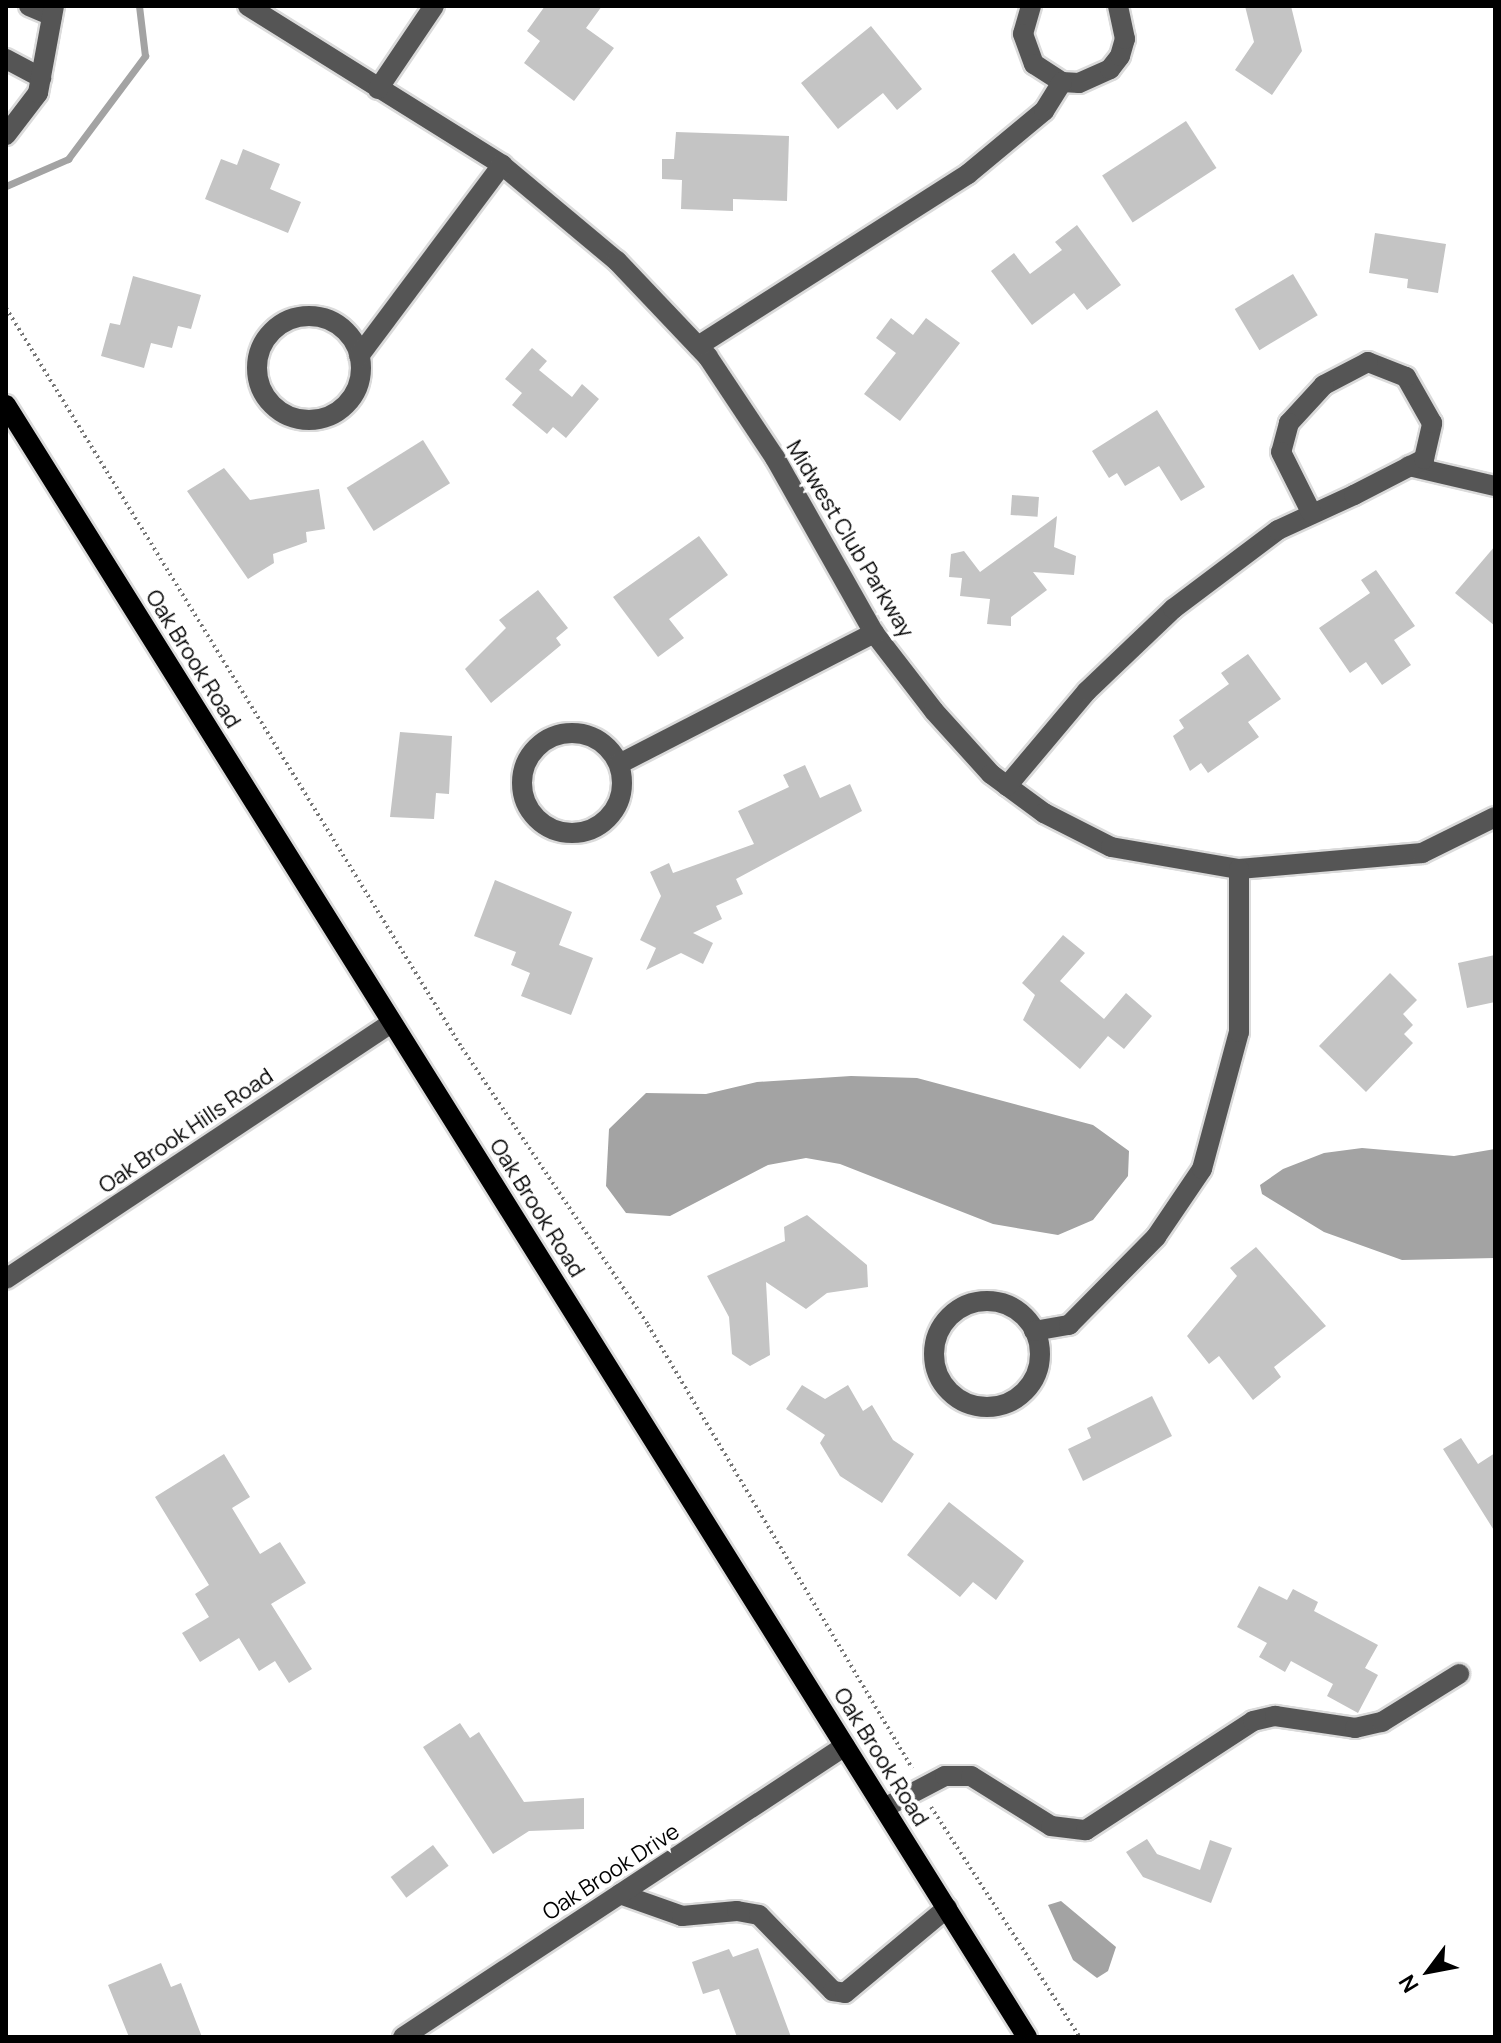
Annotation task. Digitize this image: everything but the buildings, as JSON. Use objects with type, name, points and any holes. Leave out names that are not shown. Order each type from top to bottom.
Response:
[{"type":"main road","name":"Oak Brook Road","points":[[6,405],[1027,2037]]},
{"type":"street","points":[[6,135],[38,93],[53,11],[29,6]]},
{"type":"street","name":"Midwest Club Parkway","points":[[248,6],[502,165],[617,261],[698,346],[775,458],[874,633],[934,711],[1007,786],[1044,813],[1111,847],[1239,869],[1422,853],[1495,817]]},
{"type":"street","points":[[378,89],[434,6]]},
{"type":"street","points":[[1031,6],[1026,50],[1034,64],[1062,82],[1095,79],[1120,56],[1125,39],[1118,6]]},
{"type":"street","points":[[6,59],[41,78]]},
{"type":"street","points":[[698,346],[968,174],[1044,111],[1062,82]]},
{"type":"street","points":[[359,356],[352,340],[325,319],[291,319],[265,340],[257,364],[261,390],[295,419],[326,417],[358,386],[359,356],[502,165]]},
{"type":"street","points":[[1007,786],[1087,691],[1173,609],[1278,530],[1312,514],[1424,459],[1432,423],[1406,377],[1368,362],[1324,385],[1289,423],[1281,452],[1312,514]]},
{"type":"street","points":[[1409,466],[1495,486]]},
{"type":"street","points":[[619,764],[874,633]]},
{"type":"street","points":[[567,733],[598,740],[619,764],[620,799],[599,826],[566,833],[535,819],[526,804],[522,772],[538,745],[552,736],[567,733]]},
{"type":"street","points":[[1034,1331],[1040,1348],[1035,1375],[1003,1405],[967,1403],[940,1380],[934,1347],[957,1310],[1000,1303],[1034,1331],[1069,1325],[1156,1237],[1202,1169],[1239,1032],[1239,869]]},
{"type":"street","name":"Oak Brook Hills Road","points":[[6,1279],[392,1023]]},
{"type":"street","points":[[884,1808],[921,1785],[945,1776],[971,1776],[1051,1826],[1086,1830],[1253,1721],[1275,1716],[1355,1728],[1382,1722],[1459,1674]]},
{"type":"street","name":"Oak Brook Drive","points":[[403,2037],[845,1746]]},
{"type":"street","points":[[620,1894],[682,1916],[737,1911],[759,1915],[833,1991],[845,1993],[947,1908]]},
{"type":"path","points":[[6,308],[462,1048],[648,1325],[921,1785],[1080,2037]]},
{"type":"shaded area","points":[[851,1076],[917,1078],[1093,1125],[1129,1151],[1128,1176],[1093,1220],[1058,1235],[993,1224],[840,1164],[806,1158],[768,1165],[670,1216],[626,1213],[606,1186],[609,1129],[646,1093],[706,1094],[757,1082]]},
{"type":"shaded area","points":[[1362,1148],[1454,1156],[1495,1149],[1495,1258],[1402,1260],[1324,1232],[1262,1194],[1260,1185],[1283,1169],[1324,1153]]},
{"type":"shaded area","points":[[1061,1901],[1116,1947],[1108,1971],[1097,1978],[1073,1960],[1048,1905]]},
{"type":"waterway","points":[[6,186],[68,159],[145,56],[139,6]]}]
